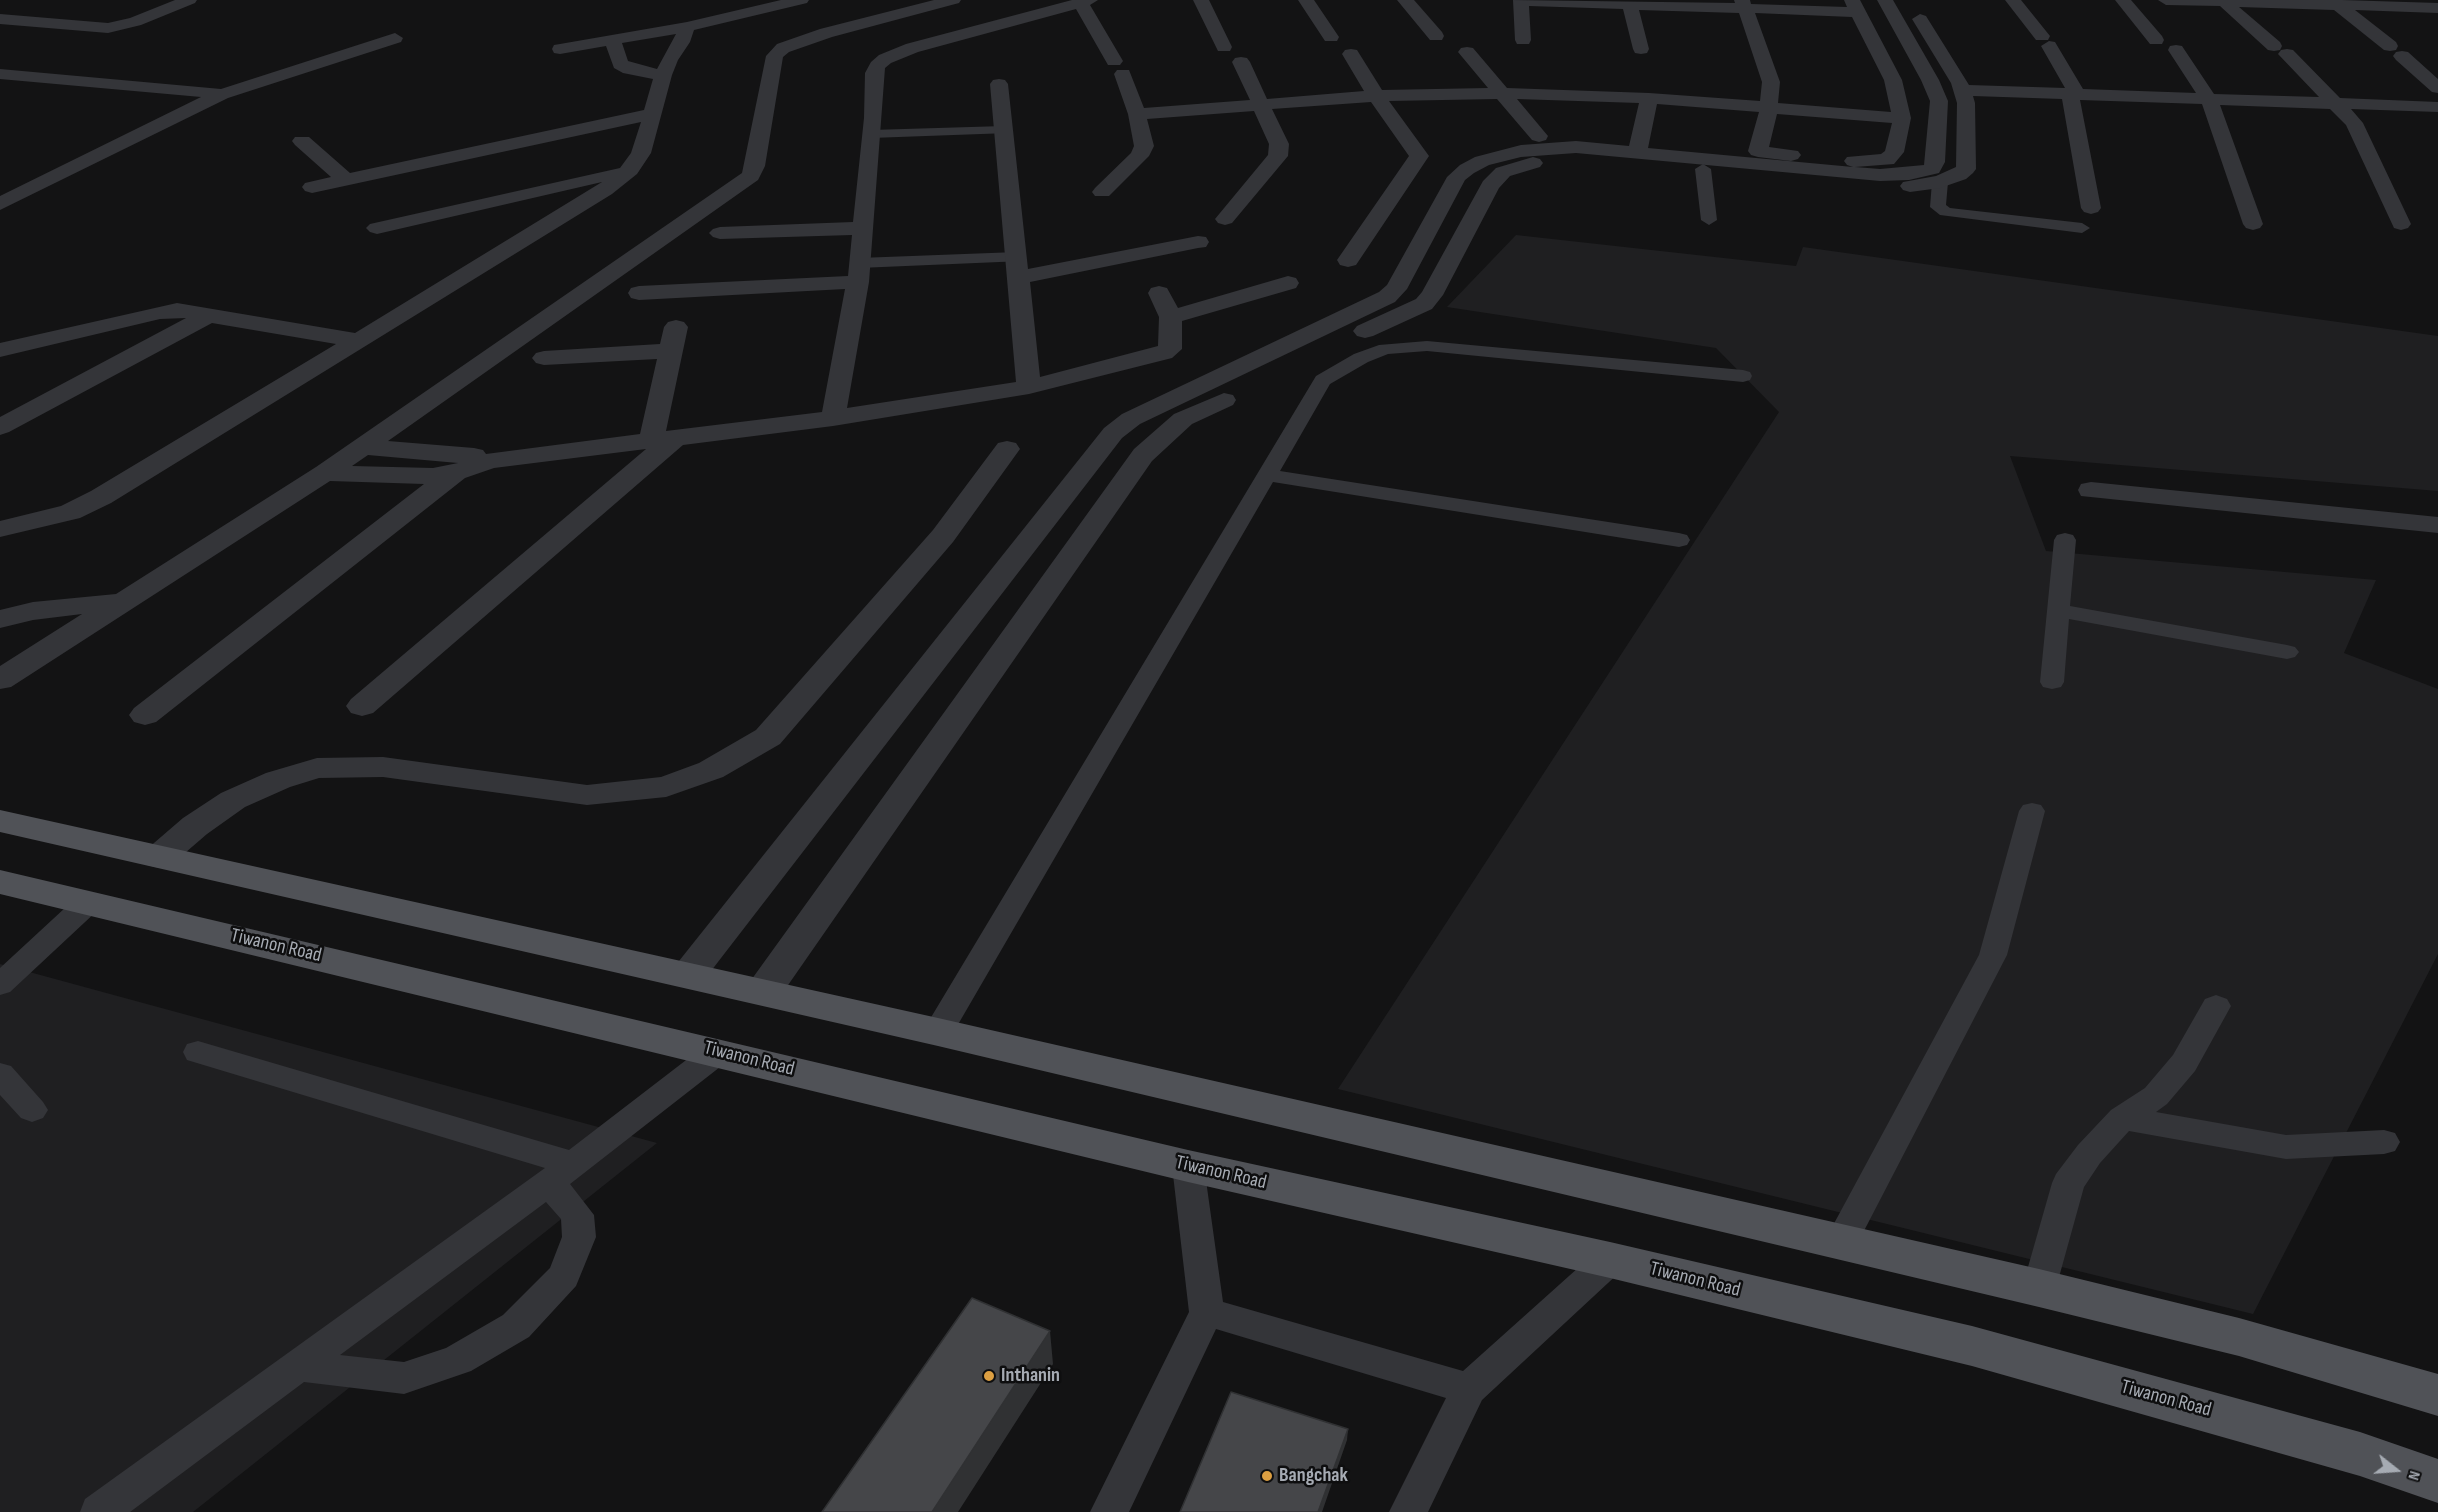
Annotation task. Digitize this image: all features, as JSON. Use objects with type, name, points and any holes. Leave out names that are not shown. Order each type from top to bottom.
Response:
[{"type":"main road","points":[[0,821],[938,1032],[2039,1288],[2239,1337],[2438,1395]]},
{"type":"main road","name":"Tiwanon Road","points":[[0,882],[1188,1166],[1610,1260],[1983,1349],[2360,1454],[2438,1481]]},
{"type":"street","points":[[0,19],[108,28],[135,22],[189,0]]},
{"type":"street","points":[[560,49],[687,27],[801,0]]},
{"type":"street","points":[[0,680],[325,473],[751,176],[755,166],[775,56],[783,48],[817,36],[953,0]]},
{"type":"street","points":[[1201,0],[1224,47]]},
{"type":"street","points":[[1306,0],[1331,37]]},
{"type":"street","points":[[1406,0],[1436,36]]},
{"type":"street","points":[[688,975],[1113,433],[1131,419],[1387,297],[1396,289],[1457,177],[1467,169],[1502,155],[1540,148],[1576,147],[1880,175],[1909,174],[1932,169],[1935,162],[1939,101],[1930,80],[1885,0]]},
{"type":"street","points":[[763,992],[1132,471],[1159,439],[1183,420],[1424,304],[1432,295],[1490,185],[1503,172],[1524,164],[1581,158],[1901,186],[1940,182],[1966,169],[1966,103],[1962,90],[1908,0]]},
{"type":"street","points":[[2013,0],[2046,41],[2074,93],[2091,208]]},
{"type":"street","points":[[2123,0],[2156,40]]},
{"type":"street","points":[[2166,0],[2335,3],[2438,8]]},
{"type":"street","points":[[1523,40],[1521,1],[1630,2],[1743,4],[1855,6],[1893,80],[1902,118],[1894,152],[1887,160],[1865,162],[1758,151],[1769,107],[1771,82],[1743,4]]},
{"type":"street","points":[[2223,1],[2281,50],[2354,123],[2401,224]]},
{"type":"street","points":[[833,418],[858,272],[871,135],[874,73],[877,66],[885,59],[912,48],[1085,2],[1084,7],[1119,68],[1137,114],[1144,146],[1139,156],[1102,192]]},
{"type":"street","points":[[1630,2],[1641,49]]},
{"type":"street","points":[[2335,3],[2396,51],[2438,88]]},
{"type":"street","points":[[0,529],[70,512],[101,497],[605,190],[630,170],[641,153],[663,75],[669,60],[682,42],[687,27]]},
{"type":"street","points":[[0,204],[222,94],[395,38]]},
{"type":"street","points":[[612,39],[620,64],[629,69],[663,75]]},
{"type":"street","points":[[2176,50],[2209,99],[2253,224]]},
{"type":"street","points":[[1467,52],[1539,136]]},
{"type":"street","points":[[1348,260],[1419,156],[1376,96],[1352,54]]},
{"type":"street","points":[[1225,219],[1278,156],[1279,144],[1241,62]]},
{"type":"street","points":[[0,74],[222,94]]},
{"type":"street","points":[[999,84],[1029,387]]},
{"type":"street","points":[[1962,90],[2438,107]]},
{"type":"street","points":[[1137,114],[1376,96],[1502,93],[1648,98],[1902,118]]},
{"type":"street","points":[[1638,151],[1648,98]]},
{"type":"street","points":[[312,187],[610,121],[653,114]]},
{"type":"street","points":[[302,141],[346,179]]},
{"type":"street","points":[[377,228],[630,170]]},
{"type":"street","points":[[720,233],[862,228]]},
{"type":"street","points":[[1018,267],[1198,242]]},
{"type":"street","points":[[639,293],[858,272]]},
{"type":"street","points":[[1171,317],[1288,283]]},
{"type":"street","points":[[325,473],[418,477],[473,463],[833,418],[1029,387],[1164,353],[1170,349],[1171,317],[1159,293]]},
{"type":"street","points":[[0,351],[160,312],[177,310],[357,340]]},
{"type":"street","points":[[0,427],[211,314]]},
{"type":"street","points":[[362,706],[663,440],[671,351],[676,327]]},
{"type":"street","points":[[544,358],[671,351]]},
{"type":"street","points":[[363,447],[473,463]]},
{"type":"street","points":[[159,857],[195,826],[233,800],[278,780],[317,768],[383,767],[587,795],[666,787],[711,770],[768,737],[943,536],[1007,449]]},
{"type":"street","points":[[145,715],[473,463]]},
{"type":"street","points":[[2091,490],[2438,525]]},
{"type":"street","points":[[0,620],[33,611],[122,601]]},
{"type":"lane","points":[[871,135],[1004,130]]},
{"type":"lane","points":[[1703,169],[1709,220]]},
{"type":"lane","points":[[1940,182],[1938,207],[1946,212],[2082,228]]},
{"type":"lane","points":[[858,272],[1018,267]]},
{"type":"lane","points":[[938,1032],[1323,380],[1361,358],[1385,349],[1427,346],[1743,376]]},
{"type":"lane","points":[[1267,475],[1679,540]]},
{"type":"lane","points":[[2052,682],[2065,540]]},
{"type":"lane","points":[[2057,610],[2287,652]]},
{"type":"lane","points":[[1841,1242],[1993,955],[2032,811]]},
{"type":"lane","points":[[0,985],[89,902]]},
{"type":"lane","points":[[2039,1288],[2068,1183],[2089,1154],[2122,1118],[2156,1096],[2184,1063],[2216,1006]]},
{"type":"lane","points":[[198,1052],[562,1173]]},
{"type":"lane","points":[[99,1512],[562,1173],[718,1052]]},
{"type":"lane","points":[[0,1074],[32,1110]]},
{"type":"lane","points":[[2122,1118],[2286,1147],[2384,1142]]},
{"type":"lane","points":[[1109,1512],[1207,1312],[1188,1166]]},
{"type":"lane","points":[[298,1366],[404,1378],[458,1360],[516,1326],[564,1276],[579,1237],[577,1215],[562,1173]]},
{"type":"lane","points":[[1408,1512],[1469,1389],[1610,1260]]},
{"type":"lane","points":[[1207,1312],[1469,1389]]},
{"type":"shaded area","points":[[1516,235],[1796,266],[1803,247],[2438,336],[2438,491],[2010,456],[2046,551],[2376,580],[2344,653],[2438,689],[2438,954],[2253,1314],[1338,1089],[1779,412],[1716,348],[1447,307]]},
{"type":"shaded area","points":[[0,964],[657,1143],[193,1512],[0,1512]]},
{"type":"building","points":[[972,1298],[1050,1331],[932,1512],[822,1512]]},
{"type":"building","name":"Bangchak","points":[[1231,1392],[1348,1429],[1318,1512],[1180,1512]]},
{"type":"place","name":"Inthanin","points":[[989,1376]]},
{"type":"place","name":"Bangchak","points":[[1267,1476]]}]
